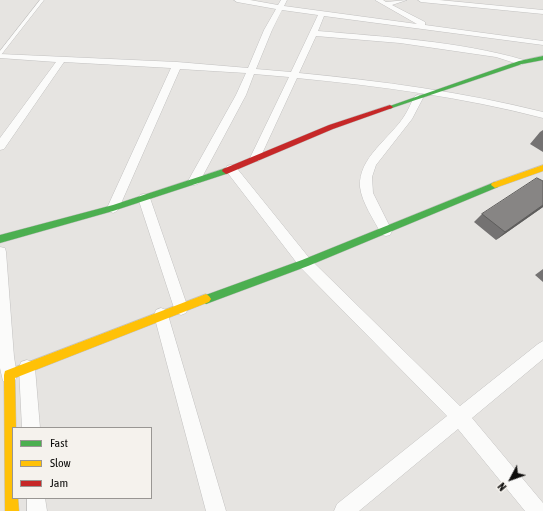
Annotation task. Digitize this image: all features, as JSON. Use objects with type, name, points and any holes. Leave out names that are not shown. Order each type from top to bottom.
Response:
[{"type":"street","points":[[237,0],[282,3],[322,14],[543,43]]},
{"type":"street","points":[[381,2],[404,0]]},
{"type":"street","points":[[421,0],[483,8],[543,12]]},
{"type":"street","points":[[381,2],[431,28]]},
{"type":"street","points":[[194,181],[241,95],[268,30],[282,3]]},
{"type":"street","points":[[255,158],[322,14]]},
{"type":"street","points":[[313,33],[400,41],[497,56],[521,62]]},
{"type":"street","points":[[0,55],[251,71],[354,80],[435,92],[521,109],[543,115]]},
{"type":"street","points":[[0,240],[113,208],[231,169],[331,127],[521,62],[543,58]]},
{"type":"street","points":[[0,146],[62,59]]},
{"type":"street","points":[[113,208],[177,66]]},
{"type":"street","points":[[386,231],[367,192],[366,183],[368,173],[372,164],[409,117],[418,98]]},
{"type":"street","points":[[8,375],[162,315],[305,263],[511,179],[543,168]]},
{"type":"street","points":[[231,169],[305,263],[459,416],[537,511]]},
{"type":"street","points":[[144,198],[182,308]]},
{"type":"street","points":[[0,252],[3,358],[8,375],[5,445],[12,511]]},
{"type":"street","points":[[162,315],[216,511]]},
{"type":"street","points":[[344,511],[543,349]]},
{"type":"street","points":[[27,368],[31,427]]},
{"type":"street","points":[[36,499],[37,511]]},
{"type":"lane","points":[[0,55],[42,0]]},
{"type":"building","points":[[537,178],[543,181],[543,205],[505,232],[482,214]]},
{"type":"traffic: fast","points":[[390,107],[521,62],[543,58]]},
{"type":"traffic: fast","points":[[0,239],[113,208],[226,171]]},
{"type":"traffic: fast","points":[[206,299],[305,263],[495,185]]},
{"type":"traffic: slow","points":[[495,185],[543,168]]},
{"type":"traffic: slow","points":[[12,511],[9,375],[206,299]]},
{"type":"traffic: jam","points":[[226,171],[331,127],[390,107]]}]
